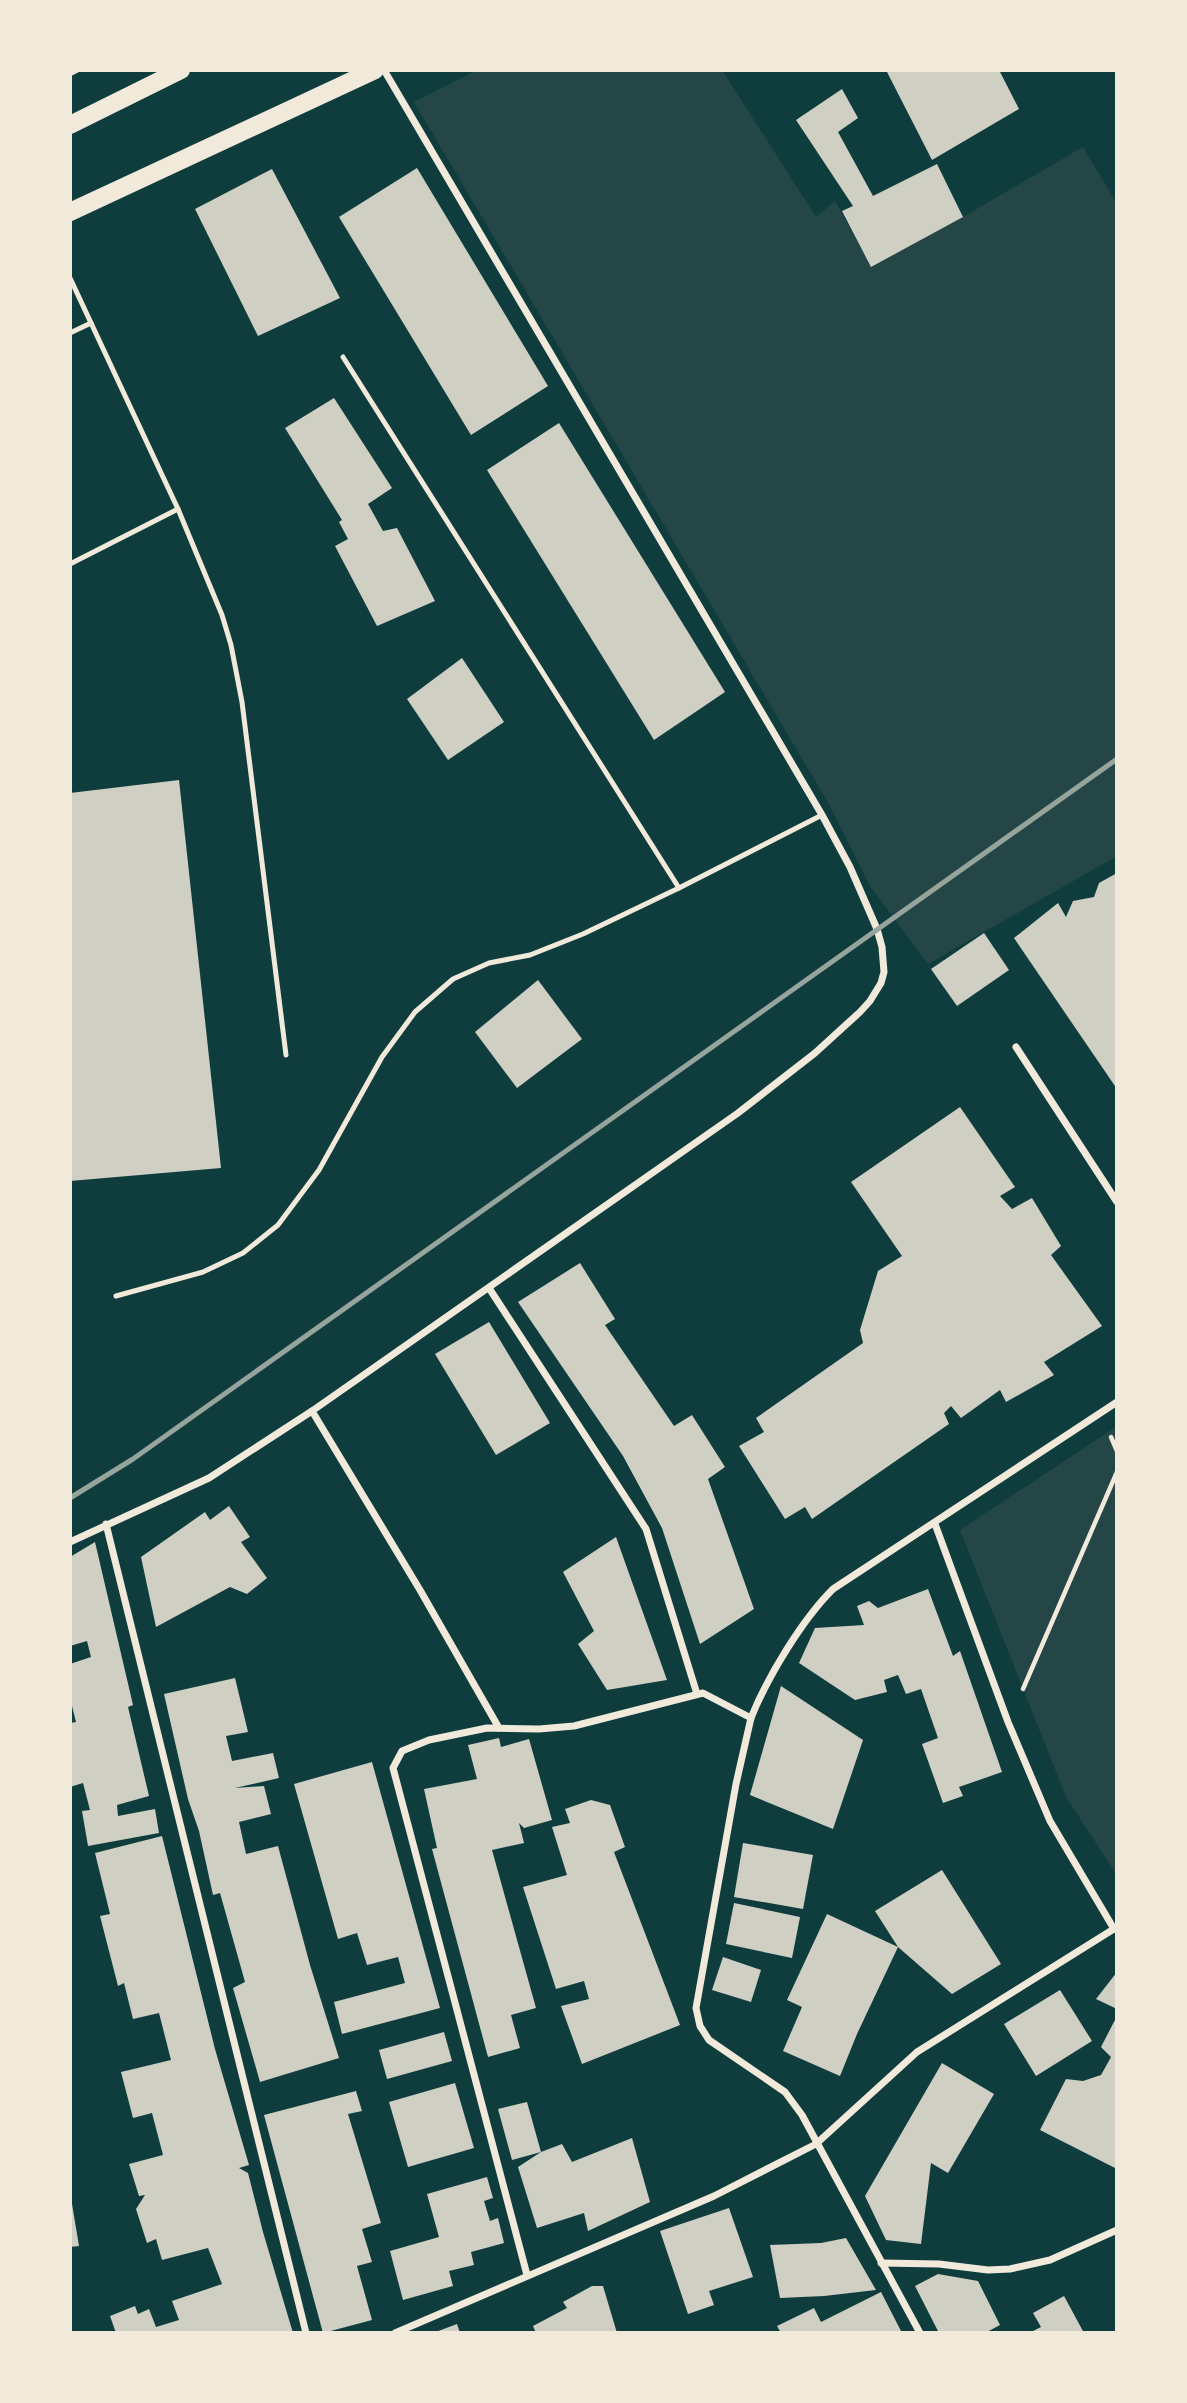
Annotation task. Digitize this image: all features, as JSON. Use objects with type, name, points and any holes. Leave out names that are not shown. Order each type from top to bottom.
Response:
[{"type":"main road","points":[[70,125],[180,70]]},
{"type":"main road","points":[[70,212],[375,70]]},
{"type":"street","points":[[70,1542],[209,1478],[312,1411],[489,1288],[738,1113],[814,1053],[870,1002],[884,972],[877,929],[850,867],[822,814],[384,70]]},
{"type":"street","points":[[1016,1047],[1117,1202]]},
{"type":"street","points":[[489,1288],[646,1529],[700,1693]]},
{"type":"street","points":[[920,2333],[802,2115],[785,2092],[709,2040],[700,2026],[696,2008],[738,1771],[751,1718],[761,1697],[805,1623],[833,1589],[1117,1402]]},
{"type":"street","points":[[312,1411],[421,1590],[499,1728]]},
{"type":"street","points":[[106,1524],[306,2333]]},
{"type":"street","points":[[395,2333],[714,2196],[816,2144],[917,2052],[1116,1928],[1050,1821],[1008,1722],[935,1524]]},
{"type":"street","points":[[527,2275],[393,1768],[402,1751],[475,1730],[558,1728],[700,1693],[751,1718]]},
{"type":"street","points":[[881,2263],[1010,2269],[1067,2254],[1117,2230]]},
{"type":"lane","points":[[70,278],[178,509],[222,615],[231,645],[242,702],[286,1055]]},
{"type":"lane","points":[[70,333],[91,323]]},
{"type":"lane","points":[[344,357],[679,888]]},
{"type":"lane","points":[[70,564],[178,509]]},
{"type":"lane","points":[[116,1296],[203,1272],[243,1253],[278,1224],[320,1170],[382,1057],[415,1012],[453,979],[489,963],[530,955],[583,934],[822,814]]},
{"type":"path","points":[[70,74],[78,70]]},
{"type":"path","points":[[1008,1722],[1117,1472]]},
{"type":"shaded area","points":[[477,70],[722,70],[816,217],[835,201],[871,266],[963,217],[1083,147],[1117,204],[1117,856],[928,964],[870,886],[830,806],[414,102]]},
{"type":"shaded area","points":[[1117,1426],[1117,1875],[1066,1797],[960,1530]]},
{"type":"building","points":[[886,70],[999,70],[1019,109],[932,160]]},
{"type":"building","points":[[842,89],[858,118],[838,132],[873,196],[937,164],[963,217],[871,267],[842,211],[853,206],[796,120]]},
{"type":"building","points":[[417,168],[548,386],[471,435],[339,217]]},
{"type":"building","points":[[272,169],[340,298],[258,336],[195,209]]},
{"type":"building","points":[[334,398],[392,488],[368,504],[383,531],[397,528],[435,601],[377,626],[335,546],[348,539],[339,522],[342,520],[285,428]]},
{"type":"building","points":[[559,423],[725,692],[654,740],[487,470]]},
{"type":"building","points":[[462,658],[504,722],[448,760],[407,699]]},
{"type":"building","points":[[179,780],[221,1168],[70,1181],[70,793]]},
{"type":"building","points":[[1117,873],[1117,1089],[1014,938],[1058,903],[1066,917],[1073,901],[1094,897],[1099,883]]},
{"type":"building","points":[[984,933],[1009,970],[957,1006],[931,969]]},
{"type":"building","points":[[538,980],[582,1039],[517,1088],[475,1032]]},
{"type":"building","points":[[960,1107],[1015,1187],[1000,1196],[1012,1209],[1032,1198],[1061,1246],[1051,1255],[1102,1326],[1044,1362],[1054,1375],[1006,1402],[1000,1390],[961,1418],[951,1406],[944,1413],[949,1424],[812,1519],[805,1507],[785,1519],[739,1446],[764,1432],[756,1418],[863,1343],[860,1330],[878,1271],[902,1256],[851,1182]]},
{"type":"building","points":[[580,1263],[615,1319],[605,1325],[674,1426],[692,1415],[725,1467],[708,1479],[754,1609],[700,1644],[662,1528],[623,1456],[518,1302]]},
{"type":"building","points":[[489,1322],[550,1423],[496,1455],[435,1354]]},
{"type":"building","points":[[229,1506],[250,1537],[241,1542],[267,1578],[247,1594],[230,1587],[156,1627],[141,1557],[205,1512],[210,1520]]},
{"type":"building","points":[[616,1537],[667,1680],[607,1690],[578,1644],[594,1631],[563,1572]]},
{"type":"building","points":[[95,1542],[133,1705],[128,1707],[149,1796],[117,1805],[118,1816],[155,1809],[159,1833],[88,1846],[82,1811],[90,1810],[83,1783],[70,1787],[70,1723],[76,1722],[70,1698],[70,1664],[91,1657],[87,1641],[70,1646],[70,1557]]},
{"type":"building","points":[[928,1589],[953,1656],[960,1651],[1002,1772],[959,1787],[963,1796],[943,1803],[922,1744],[938,1738],[921,1689],[906,1694],[898,1675],[884,1680],[887,1692],[855,1700],[799,1663],[815,1628],[864,1625],[857,1606],[869,1601],[878,1608]]},
{"type":"building","points":[[235,1678],[248,1732],[226,1736],[232,1761],[273,1753],[279,1778],[235,1788],[264,1786],[271,1814],[239,1822],[246,1854],[278,1846],[310,1965],[339,2058],[260,2082],[233,1988],[245,1982],[220,1893],[213,1895],[164,1694]]},
{"type":"building","points":[[781,1686],[863,1740],[833,1829],[750,1795]]},
{"type":"building","points":[[499,1738],[501,1747],[529,1739],[552,1820],[524,1828],[519,1823],[524,1843],[492,1850],[536,2008],[511,2015],[520,2048],[488,2057],[432,1849],[437,1848],[424,1789],[477,1779],[468,1745]]},
{"type":"building","points":[[372,1762],[440,2008],[342,2034],[334,2002],[405,1983],[398,1957],[367,1965],[357,1933],[338,1939],[294,1784]]},
{"type":"building","points":[[591,1800],[610,1805],[625,1847],[614,1852],[680,2025],[582,2064],[561,2006],[589,1999],[584,1981],[556,1989],[523,1887],[567,1875],[552,1827],[570,1823],[565,1809]]},
{"type":"building","points":[[162,1836],[215,2049],[249,2165],[239,2168],[248,2173],[293,2333],[116,2333],[110,2316],[135,2306],[138,2314],[149,2309],[156,2327],[179,2320],[172,2301],[222,2284],[208,2248],[162,2260],[156,2239],[147,2243],[136,2209],[145,2195],[139,2196],[129,2164],[163,2155],[152,2113],[133,2118],[121,2072],[171,2060],[159,2013],[133,2019],[124,1983],[118,1986],[100,1916],[110,1914],[95,1853]]},
{"type":"building","points":[[743,1843],[813,1855],[803,1909],[734,1897]]},
{"type":"building","points":[[942,1870],[1001,1964],[952,1994],[898,1947],[875,1911]]},
{"type":"building","points":[[734,1903],[800,1917],[792,1958],[726,1944]]},
{"type":"building","points":[[827,1914],[898,1947],[840,2076],[783,2051],[802,2007],[787,2000]]},
{"type":"building","points":[[723,1957],[761,1970],[751,2002],[712,1990]]},
{"type":"building","points":[[1117,1972],[1117,2009],[1096,1999]]},
{"type":"building","points":[[1060,1990],[1092,2041],[1036,2076],[1004,2024]]},
{"type":"building","points":[[1117,2016],[1117,2169],[1040,2130],[1066,2079],[1083,2081],[1101,2075],[1111,2057],[1101,2047]]},
{"type":"building","points":[[444,2032],[452,2061],[387,2079],[379,2050]]},
{"type":"building","points":[[942,2063],[994,2094],[948,2173],[931,2163],[921,2244],[886,2240],[865,2196]]},
{"type":"building","points":[[455,2083],[474,2148],[408,2167],[389,2102]]},
{"type":"building","points":[[356,2091],[362,2111],[348,2114],[381,2223],[362,2229],[372,2262],[357,2266],[372,2320],[323,2333],[264,2115]]},
{"type":"building","points":[[527,2102],[541,2152],[512,2160],[498,2109]]},
{"type":"building","points":[[632,2138],[650,2202],[588,2231],[584,2213],[537,2228],[518,2167],[541,2152],[562,2144],[572,2162]]},
{"type":"building","points":[[487,2177],[493,2198],[484,2201],[490,2221],[498,2218],[504,2243],[471,2252],[474,2265],[449,2271],[453,2286],[403,2300],[390,2251],[439,2237],[427,2194]]},
{"type":"building","points":[[70,2192],[79,2246],[70,2247]]},
{"type":"building","points":[[729,2208],[753,2277],[709,2291],[714,2305],[688,2314],[660,2231]]},
{"type":"building","points":[[846,2238],[876,2290],[780,2298],[770,2245],[821,2243]]},
{"type":"building","points":[[938,2274],[978,2281],[1000,2325],[985,2333],[939,2333],[915,2286]]},
{"type":"building","points":[[592,2286],[603,2286],[617,2333],[536,2333],[533,2326],[567,2308],[563,2302]]},
{"type":"building","points":[[881,2292],[902,2333],[781,2333],[777,2326],[814,2308],[821,2322]]},
{"type":"building","points":[[1064,2296],[1084,2333],[1029,2333],[1041,2327],[1033,2313]]},
{"type":"building","points":[[457,2324],[460,2333],[433,2333]]},
{"type":"railway","points":[[70,1498],[133,1459],[1117,759]]}]
